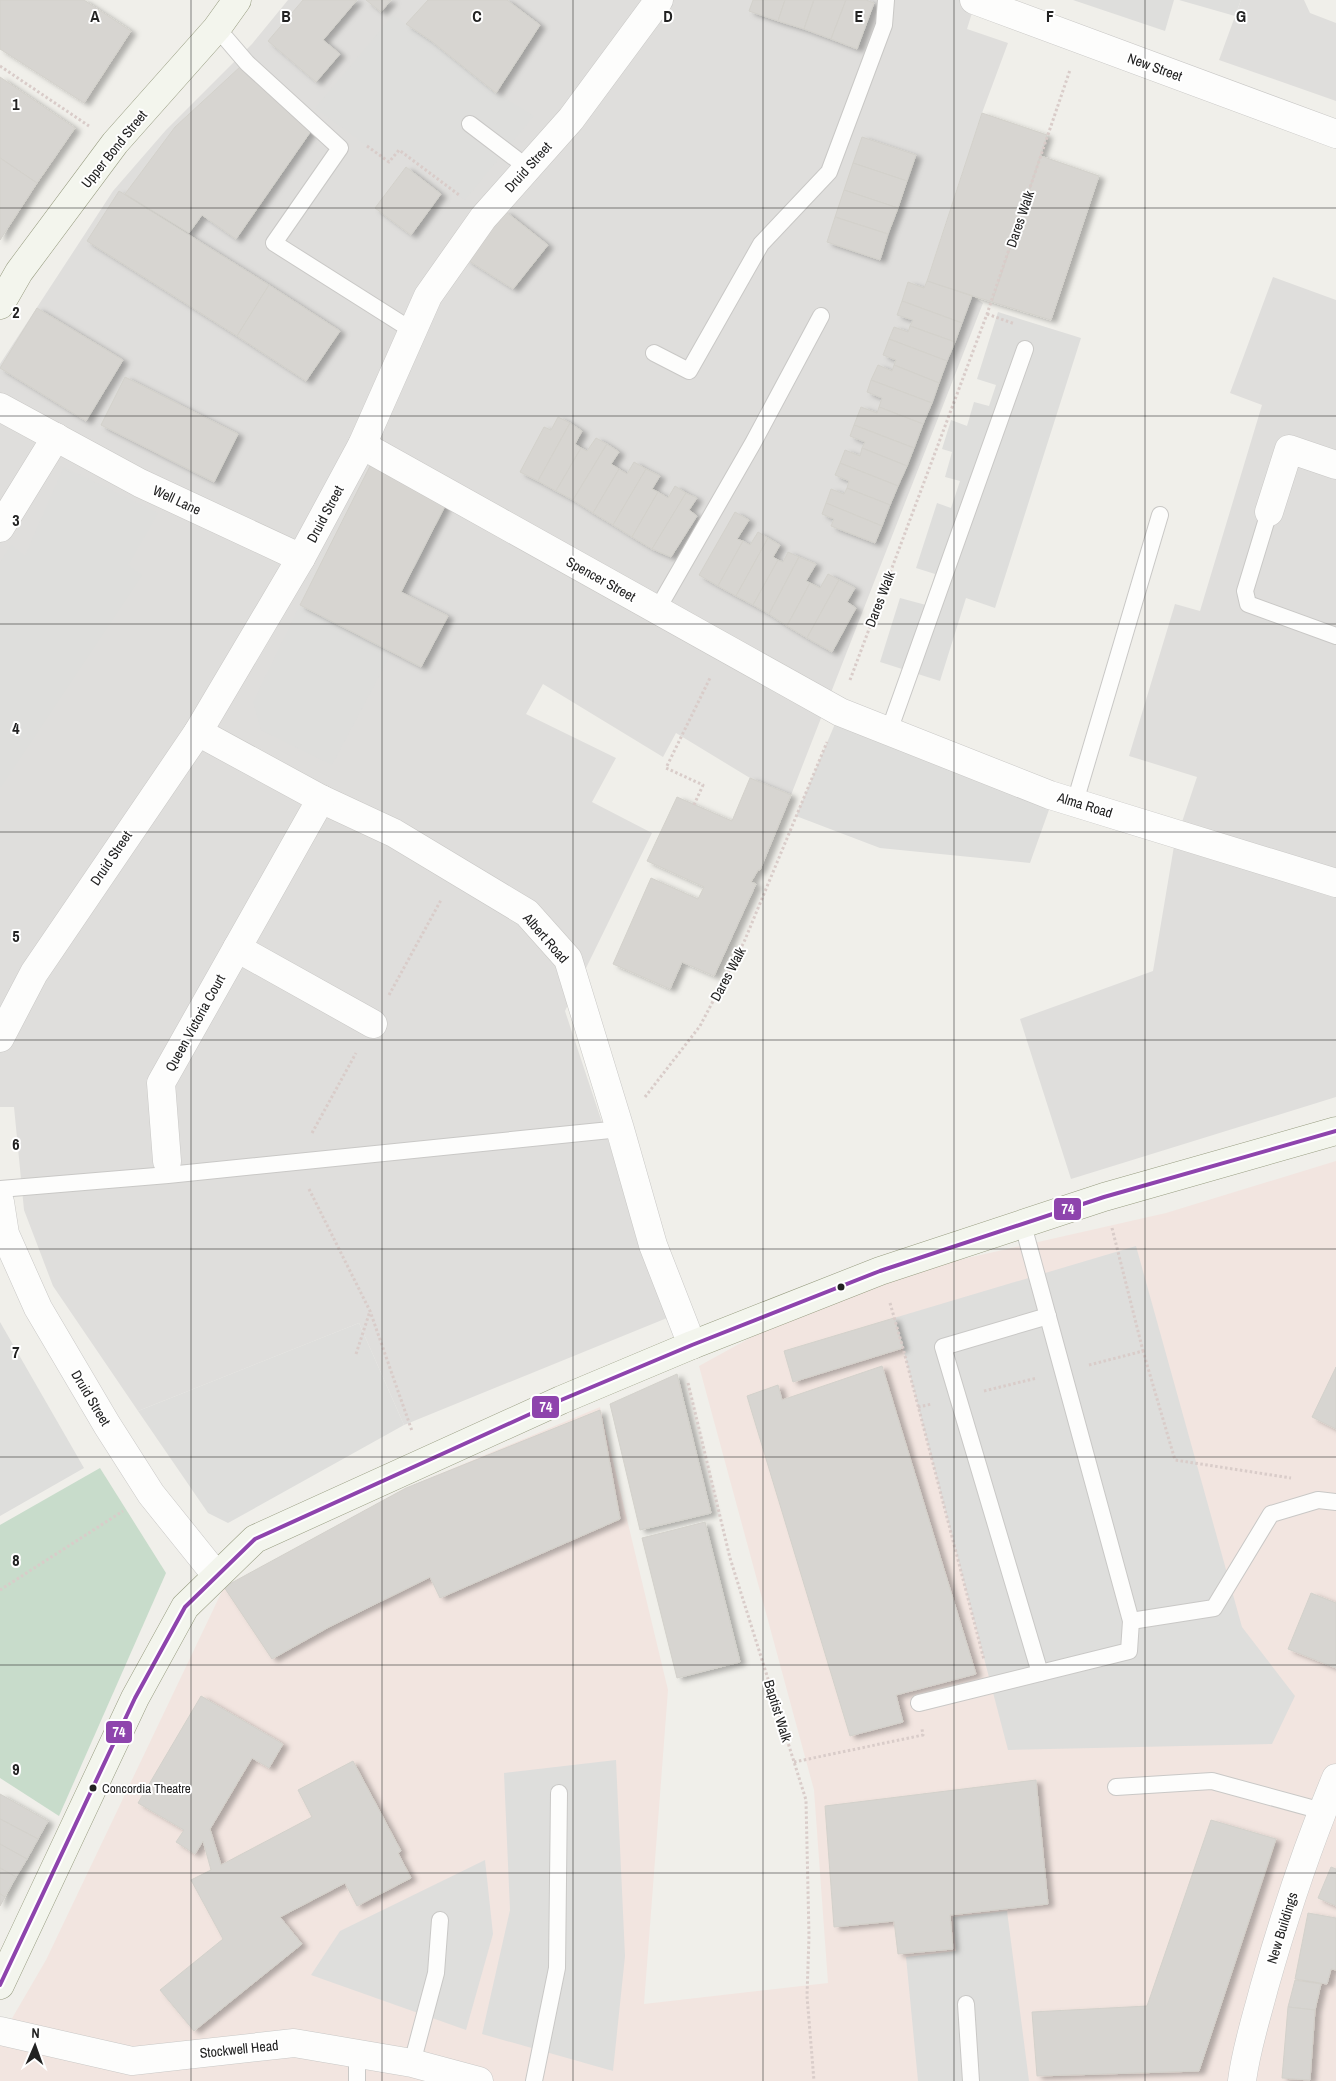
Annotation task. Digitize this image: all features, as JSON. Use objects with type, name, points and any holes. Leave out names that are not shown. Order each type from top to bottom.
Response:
[{"type":"main road","name":"Upper Bond Street","points":[[0,305],[19,272],[116,143],[217,28],[237,0]]},
{"type":"main road","points":[[0,1985],[135,1698],[163,1644],[185,1607],[254,1539],[561,1400],[685,1348],[880,1271],[1104,1197],[1336,1131]]},
{"type":"street","name":"Druid Street","points":[[0,1038],[34,973],[198,732],[301,558],[362,445],[428,296],[478,226],[571,119],[660,0]]},
{"type":"street","name":"New Street","points":[[974,0],[1336,134]]},
{"type":"street","name":"Well Lane","points":[[0,407],[140,483],[301,558]]},
{"type":"street","points":[[0,528],[56,437]]},
{"type":"street","name":"Spencer Street","points":[[362,445],[840,712]]},
{"type":"street","points":[[1269,512],[1289,448],[1336,465]]},
{"type":"street","name":"Alma Road","points":[[840,712],[1050,794],[1336,883]]},
{"type":"street","name":"Albert Road","points":[[198,732],[321,799],[394,833],[527,913],[568,959],[685,1348]]},
{"type":"street","name":"Queen Victoria Court","points":[[167,1161],[161,1083],[321,799]]},
{"type":"street","points":[[237,948],[373,1024]]},
{"type":"street","name":"Druid Street","points":[[0,1202],[5,1234],[38,1308],[107,1425],[151,1494],[216,1575]]},
{"type":"street","name":"New Buildings","points":[[1242,2081],[1245,2060],[1274,1954],[1306,1852],[1336,1778]]},
{"type":"street","name":"Stockwell Head","points":[[0,2031],[132,2060],[294,2043],[412,2063],[478,2081]]},
{"type":"lane","points":[[654,353],[689,371],[761,244],[829,172],[884,25],[886,0]]},
{"type":"lane","points":[[217,28],[247,63],[340,148],[274,243],[413,331]]},
{"type":"lane","points":[[470,124],[528,168]]},
{"type":"lane","points":[[657,610],[753,443],[821,316]]},
{"type":"lane","points":[[888,731],[1025,349]]},
{"type":"lane","points":[[1269,512],[1245,591],[1248,604],[1336,636]]},
{"type":"lane","points":[[1075,802],[1160,515]]},
{"type":"lane","points":[[0,1189],[168,1175],[620,1129]]},
{"type":"lane","points":[[919,1703],[1129,1652],[1131,1620],[1023,1225]]},
{"type":"lane","points":[[1040,1673],[943,1347],[1048,1316]]},
{"type":"lane","points":[[1131,1620],[1214,1608],[1271,1514],[1318,1500],[1336,1502]]},
{"type":"lane","points":[[1116,1787],[1212,1781],[1322,1811]]},
{"type":"lane","points":[[534,2081],[557,1968],[559,1793]]},
{"type":"lane","points":[[412,2063],[436,1973],[440,1920]]},
{"type":"lane","points":[[966,2004],[971,2081]]},
{"type":"lane","points":[[356,2052],[357,2081]]},
{"type":"path","name":"Dares Walk","points":[[620,1129],[700,1026],[744,942],[840,712],[860,652],[987,314],[1080,39]]},
{"type":"path","points":[[0,66],[116,143]]},
{"type":"path","points":[[694,805],[702,785],[666,768],[725,648]]},
{"type":"path","points":[[295,1162],[370,1311],[424,1462]]},
{"type":"path","points":[[1104,1197],[1143,1351],[1175,1460],[1299,1480]]},
{"type":"path","points":[[880,1271],[918,1407],[991,1686]]},
{"type":"path","points":[[356,1354],[370,1311]]},
{"type":"path","name":"Baptist Walk","points":[[685,1348],[684,1370],[730,1558],[806,1800],[809,1936],[806,1996],[814,2081]]},
{"type":"path","points":[[918,1407],[1143,1351]]},
{"type":"path","points":[[0,1590],[151,1494]]},
{"type":"path","points":[[794,1762],[890,1743]]},
{"type":"shaded area","points":[[288,0],[976,0],[967,29],[1008,43],[982,113],[927,280],[972,296],[983,303],[791,795],[750,778],[676,733],[663,757],[543,684],[526,714],[616,758],[592,802],[652,833],[565,1011],[667,1318],[404,1425],[359,1323],[138,1411],[53,1286],[24,1210],[14,1107],[0,1107],[0,364],[113,191],[166,130],[252,44]]},
{"type":"shaded area","points":[[1073,0],[1174,0],[1165,31]]},
{"type":"shaded area","points":[[1179,0],[1241,0],[1235,16]]},
{"type":"shaded area","points":[[1241,0],[1304,0],[1310,13],[1336,23],[1336,101],[1219,60]]},
{"type":"shaded area","points":[[393,15],[430,40],[496,93],[534,116],[465,200],[400,151],[389,162],[315,108]]},
{"type":"shaded area","points":[[1273,277],[1336,300],[1336,1097],[1071,1179],[1020,1019],[1153,971],[1174,846],[1197,777],[1129,756],[1175,604],[1200,611],[1262,405],[1230,393]]},
{"type":"shaded area","points":[[998,312],[1081,338],[995,608],[966,598],[940,681],[880,662],[900,598],[926,605],[935,574],[916,568],[937,503],[951,508],[960,481],[945,477],[952,452],[942,449],[951,420],[967,426],[974,402],[989,406],[996,385],[977,379]]},
{"type":"shaded area","points":[[64,467],[158,513],[128,565],[142,575],[0,788],[0,563],[11,545],[25,556]]},
{"type":"shaded area","points":[[300,605],[392,652],[332,765],[261,730],[253,702]]},
{"type":"shaded area","points":[[840,712],[1050,807],[1030,863],[880,848],[796,816]]},
{"type":"shaded area","points":[[1336,1161],[1336,2081],[0,2081],[0,2039],[46,1960],[224,1587],[406,1488],[600,1407],[668,1690],[644,2004],[828,1983],[814,1790],[699,1366],[844,1286],[1166,1213]]},
{"type":"shaded area","points":[[1136,1246],[1242,1627],[1295,1696],[1272,1744],[1008,1750],[894,1318]]},
{"type":"shaded area","points":[[0,1322],[84,1468],[0,1516]]},
{"type":"shaded area","points":[[359,1323],[404,1425],[228,1523],[208,1513],[138,1411]]},
{"type":"shaded area","points":[[616,1760],[625,1956],[613,2071],[482,2034],[510,1910],[504,1773]]},
{"type":"shaded area","points":[[485,1860],[493,1934],[466,2030],[311,1975],[340,1931]]},
{"type":"shaded area","points":[[1007,1911],[1029,2081],[918,2081],[906,1957],[956,1951],[953,1917]]},
{"type":"green space","points":[[100,1468],[166,1573],[59,1816],[0,1778],[0,1525]]},
{"type":"building","points":[[0,0],[84,0],[131,31],[84,103],[0,49]]},
{"type":"building","points":[[303,0],[357,0],[323,40],[340,54],[316,82],[268,41]]},
{"type":"building","points":[[366,0],[391,0],[381,12]]},
{"type":"building","points":[[428,0],[507,0],[540,25],[496,93],[430,40],[406,24]]},
{"type":"building","points":[[753,0],[785,0],[778,21],[749,11]]},
{"type":"building","points":[[785,0],[814,0],[804,29],[778,21]]},
{"type":"building","points":[[814,0],[846,0],[831,39],[804,29]]},
{"type":"building","points":[[846,0],[866,0],[874,3],[857,49],[831,39]]},
{"type":"building","points":[[241,66],[311,131],[236,239],[202,215],[189,233],[125,194],[175,127]]},
{"type":"building","points":[[0,77],[75,128],[37,183],[0,158]]},
{"type":"building","points":[[982,113],[1047,135],[992,302],[927,281]]},
{"type":"building","points":[[862,137],[916,155],[907,181],[853,163]]},
{"type":"building","points":[[1041,156],[1099,176],[1051,320],[992,302]]},
{"type":"building","points":[[0,158],[37,183],[0,240]]},
{"type":"building","points":[[853,163],[907,181],[898,208],[844,190]]},
{"type":"building","points":[[406,167],[441,194],[411,235],[375,208]]},
{"type":"building","points":[[844,190],[898,208],[888,234],[835,217]]},
{"type":"building","points":[[119,191],[269,285],[237,336],[87,241]]},
{"type":"building","points":[[505,211],[548,245],[513,289],[466,259]]},
{"type":"building","points":[[835,217],[888,234],[880,260],[827,242]]},
{"type":"building","points":[[927,281],[972,296],[962,323],[902,301],[908,282],[924,288]]},
{"type":"building","points":[[269,285],[340,331],[306,381],[237,336]]},
{"type":"building","points":[[902,301],[962,323],[955,342],[910,326],[913,320],[897,315]]},
{"type":"building","points":[[37,308],[123,360],[86,421],[0,368]]},
{"type":"building","points":[[910,326],[955,342],[947,361],[889,339],[894,327],[908,332]]},
{"type":"building","points":[[889,339],[947,361],[939,383],[894,365],[896,360],[883,355]]},
{"type":"building","points":[[878,365],[892,371],[894,365],[939,383],[932,403],[871,380]]},
{"type":"building","points":[[125,377],[238,434],[214,482],[101,425]]},
{"type":"building","points":[[871,380],[932,403],[923,424],[879,407],[882,398],[867,392]]},
{"type":"building","points":[[861,407],[877,413],[879,407],[923,424],[914,448],[854,425]]},
{"type":"building","points":[[558,417],[570,423],[538,481],[520,472],[544,427],[551,430]]},
{"type":"building","points":[[570,423],[582,431],[575,444],[581,448],[556,491],[538,481]]},
{"type":"building","points":[[854,425],[914,448],[907,466],[862,448],[865,442],[850,436]]},
{"type":"building","points":[[596,438],[607,444],[573,500],[556,491],[581,448],[587,451]]},
{"type":"building","points":[[607,444],[619,452],[611,464],[619,469],[593,513],[573,500]]},
{"type":"building","points":[[862,448],[907,466],[898,486],[840,463],[845,450],[860,456]]},
{"type":"building","points":[[634,462],[646,469],[613,525],[593,513],[619,469],[627,474]]},
{"type":"building","points":[[840,463],[898,486],[890,505],[847,488],[849,481],[835,475]]},
{"type":"building","points":[[370,466],[446,504],[401,592],[448,616],[421,667],[300,605]]},
{"type":"building","points":[[646,469],[660,476],[652,489],[658,492],[632,537],[613,525]]},
{"type":"building","points":[[675,486],[686,493],[652,549],[632,537],[658,492],[668,498]]},
{"type":"building","points":[[847,488],[890,505],[882,526],[826,503],[831,489],[844,494]]},
{"type":"building","points":[[686,493],[697,498],[689,510],[697,516],[671,557],[652,549]]},
{"type":"building","points":[[826,503],[882,526],[875,543],[831,526],[834,519],[822,514]]},
{"type":"building","points":[[735,512],[749,520],[737,539],[743,541],[718,586],[699,575]]},
{"type":"building","points":[[758,532],[768,538],[736,596],[718,586],[743,541],[750,545]]},
{"type":"building","points":[[768,538],[780,545],[773,557],[778,560],[753,605],[736,596]]},
{"type":"building","points":[[788,552],[799,557],[769,614],[753,605],[778,560],[783,562]]},
{"type":"building","points":[[799,557],[816,564],[806,581],[810,583],[787,626],[769,614]]},
{"type":"building","points":[[828,574],[839,580],[807,638],[787,626],[810,583],[820,588]]},
{"type":"building","points":[[839,580],[855,588],[847,602],[856,608],[832,652],[807,638]]},
{"type":"building","points":[[750,778],[791,795],[760,870],[758,870],[751,882],[756,884],[714,976],[682,962],[670,989],[613,964],[651,878],[698,899],[704,887],[647,861],[677,797],[732,821]]},
{"type":"building","points":[[894,1318],[903,1348],[793,1382],[784,1351]]},
{"type":"building","points":[[882,1366],[976,1674],[896,1695],[903,1722],[850,1736],[747,1396],[778,1385],[782,1400]]},
{"type":"building","points":[[1336,1367],[1336,1429],[1312,1417]]},
{"type":"building","points":[[677,1374],[711,1513],[640,1530],[610,1404]]},
{"type":"building","points":[[600,1410],[620,1519],[440,1598],[430,1577],[329,1627],[272,1659],[224,1587],[406,1488]]},
{"type":"building","points":[[705,1522],[740,1662],[677,1678],[642,1538]]},
{"type":"building","points":[[1311,1593],[1336,1603],[1336,1668],[1288,1649]]},
{"type":"building","name":"Concordia Theatre","points":[[201,1696],[283,1744],[269,1768],[252,1758],[210,1829],[221,1865],[312,1817],[298,1790],[353,1761],[401,1851],[398,1853],[411,1878],[357,1906],[345,1883],[280,1917],[302,1944],[194,2031],[160,1990],[223,1939],[191,1880],[211,1870],[203,1841],[195,1854],[176,1842],[184,1830],[138,1803]]},
{"type":"building","points":[[1036,1780],[1048,1904],[950,1915],[953,1949],[898,1954],[894,1921],[834,1927],[825,1806]]},
{"type":"building","points":[[0,1794],[48,1821],[38,1839],[0,1819]]},
{"type":"building","points":[[0,1819],[38,1839],[27,1859],[0,1844]]},
{"type":"building","points":[[1211,1820],[1276,1839],[1199,2071],[1037,2076],[1032,2012],[1147,2006]]},
{"type":"building","points":[[0,1844],[27,1859],[16,1877],[0,1868]]},
{"type":"building","points":[[1331,1867],[1336,1869],[1336,1906],[1318,1898]]},
{"type":"building","points":[[0,1868],[16,1877],[5,1897],[0,1894]]},
{"type":"building","points":[[0,1894],[5,1897],[0,1906]]},
{"type":"building","points":[[1308,1913],[1336,1918],[1336,1970],[1331,1969],[1327,1984],[1295,1979]]},
{"type":"building","points":[[1295,1980],[1321,1984],[1315,2010],[1288,2007]]},
{"type":"building","points":[[1288,2007],[1315,2010],[1310,2080],[1282,2078]]},
{"type":"transit line","name":"74","points":[[0,1985],[135,1698],[185,1607],[255,1539],[561,1400],[692,1345],[880,1271],[1104,1197],[1336,1131]]},
{"type":"place","name":"Concordia Theatre","points":[[93,1788]]}]
